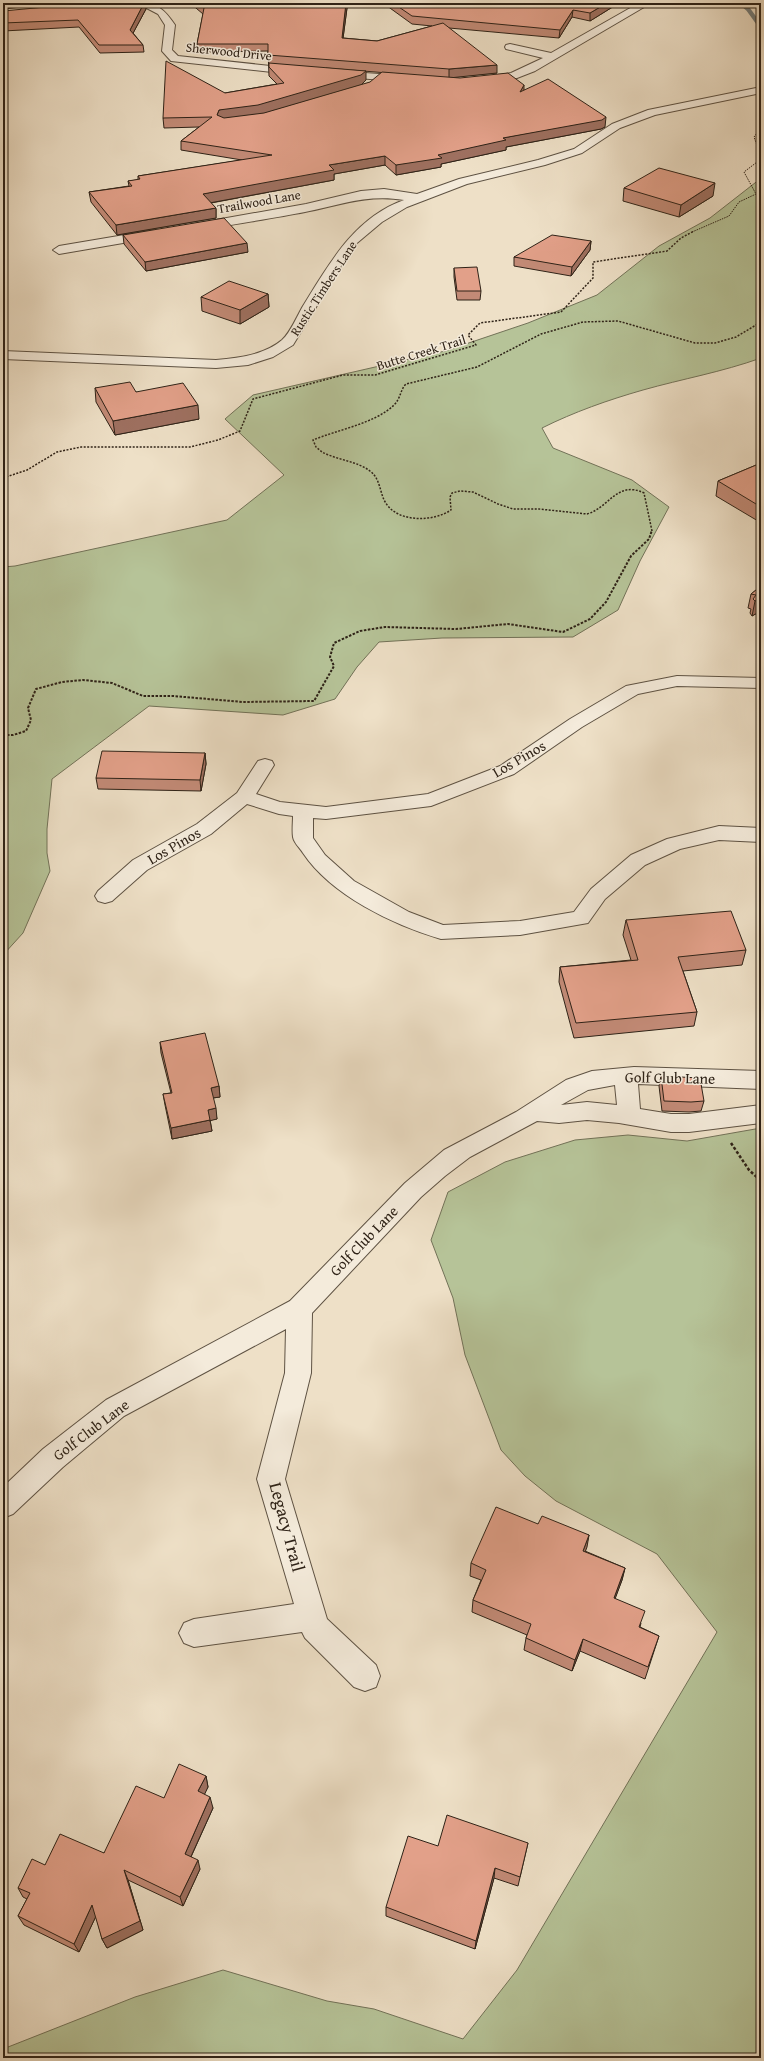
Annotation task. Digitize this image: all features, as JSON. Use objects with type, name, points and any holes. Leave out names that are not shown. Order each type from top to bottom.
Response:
[{"type":"street","name":"Sherwood Drive","points":[[142,3],[161,12],[170,25],[167,51],[175,59],[309,72]]},
{"type":"street","points":[[622,4],[643,5]]},
{"type":"street","points":[[473,82],[513,76],[554,57],[643,5]]},
{"type":"street","points":[[510,47],[554,57]]},
{"type":"street","points":[[325,74],[416,80]]},
{"type":"street","points":[[366,88],[379,77]]},
{"type":"street","name":"Rustic Timbers Lane","points":[[3,355],[216,364],[243,362],[268,354],[288,342],[338,260],[353,240],[378,219],[417,198],[462,181],[541,163],[578,151],[616,126],[652,112],[761,90]]},
{"type":"street","name":"Trailwood Lane","points":[[182,229],[306,208],[361,195],[384,193],[417,198]]},
{"type":"street","points":[[59,250],[167,232]]},
{"type":"street","name":"Los Pinos","points":[[244,797],[279,808],[326,813],[431,800],[507,770],[576,724],[632,690],[677,681],[761,683]]},
{"type":"street","name":"Los Pinos","points":[[105,896],[140,865],[204,828],[244,797],[265,765]]},
{"type":"street","points":[[303,811],[303,838],[318,860],[347,886],[402,917],[441,932],[520,928],[581,918],[598,894],[638,860],[674,844],[719,833],[761,834]]},
{"type":"street","name":"Golf Club Lane","points":[[3,1505],[53,1458],[115,1408],[299,1309],[413,1190],[452,1156],[534,1112],[558,1094],[574,1086],[592,1080],[626,1076],[647,1075],[761,1080]]},
{"type":"street","points":[[626,1076],[629,1116]]},
{"type":"street","points":[[534,1112],[558,1114],[587,1111],[671,1123],[688,1123],[761,1114]]},
{"type":"street","name":"Legacy Trail","points":[[299,1309],[298,1373],[271,1479],[315,1628],[365,1676]]},
{"type":"street","points":[[194,1633],[311,1616]]},
{"type":"path","points":[[761,128],[754,137],[761,156]]},
{"type":"path","name":"Butte Creek Trail","points":[[3,478],[27,470],[57,452],[81,447],[190,447],[218,440],[240,431],[253,399],[343,375],[375,375],[476,345],[468,335],[480,323],[561,312],[593,278],[593,262],[667,251],[681,238],[708,224],[728,216],[739,202],[756,194],[744,172],[761,159]]},
{"type":"path","points":[[3,735],[12,735],[26,731],[31,720],[28,708],[36,689],[62,682],[83,680],[112,683],[143,696],[173,696],[243,702],[314,701],[334,666],[330,657],[334,643],[360,631],[385,627],[456,629],[508,624],[563,632],[578,626],[590,619],[606,602],[631,556],[649,539],[652,530],[644,493],[634,490],[620,493],[604,503],[593,513],[580,515],[538,509],[507,508],[473,491],[460,490],[452,493],[450,497],[451,510],[446,514],[430,518],[413,517],[393,510],[388,505],[378,480],[370,471],[322,452],[314,446],[313,440],[380,415],[396,404],[400,397],[401,389],[406,384],[459,374],[478,366],[512,347],[560,326],[595,320],[617,321],[636,325],[676,340],[703,344],[724,341],[736,337],[761,322]]},
{"type":"path","points":[[727,1137],[749,1170],[761,1182]]},
{"type":"green space","points":[[761,163],[761,358],[617,398],[591,407],[542,428],[553,448],[632,480],[669,507],[640,561],[618,610],[573,637],[442,638],[379,642],[357,667],[335,699],[283,715],[149,706],[52,779],[47,829],[47,853],[50,871],[23,933],[3,955],[3,567],[15,566],[227,520],[284,475],[225,419],[253,395],[445,351],[528,323],[597,295],[659,246],[710,218],[760,179]]},
{"type":"green space","points":[[761,1128],[761,2058],[3,2058],[3,2049],[135,1997],[223,1970],[327,2001],[374,2009],[463,2039],[517,1970],[717,1632],[657,1554],[556,1501],[525,1476],[501,1450],[465,1355],[453,1298],[431,1240],[448,1192],[505,1162],[575,1140],[628,1135],[687,1141]]},
{"type":"building","points":[[71,3],[144,3],[130,30],[143,45],[99,45],[78,20],[3,23],[3,11]]},
{"type":"building","points":[[198,3],[346,3],[342,38],[377,41],[443,23],[497,65],[449,69],[268,55],[268,44],[197,44],[204,8]]},
{"type":"building","points":[[393,3],[607,3],[590,13],[573,10],[560,30],[412,16]]},
{"type":"building","points":[[166,61],[225,93],[284,83],[269,67],[269,63],[366,71],[361,75],[258,105],[219,110],[217,115],[224,118],[264,113],[370,82],[382,72],[460,78],[508,73],[524,85],[520,92],[548,79],[606,117],[602,120],[503,138],[506,140],[438,155],[442,158],[396,165],[385,156],[329,165],[334,170],[203,194],[216,208],[116,225],[89,192],[132,186],[128,181],[140,179],[138,176],[272,155],[181,141],[212,117],[163,118]]},
{"type":"building","points":[[659,168],[715,183],[681,205],[624,188]]},
{"type":"building","points":[[224,218],[247,243],[145,262],[123,235]]},
{"type":"building","points":[[552,235],[591,241],[572,267],[514,257]]},
{"type":"building","points":[[477,267],[481,291],[457,291],[454,268]]},
{"type":"building","points":[[229,281],[268,294],[240,310],[201,297]]},
{"type":"building","points":[[130,382],[136,392],[183,383],[198,405],[113,421],[95,388]]},
{"type":"building","points":[[761,463],[761,507],[718,481]]},
{"type":"building","points":[[761,586],[761,598],[755,601],[753,599],[756,595],[751,594]]},
{"type":"building","points":[[102,751],[205,753],[200,780],[96,778]]},
{"type":"building","points":[[731,911],[746,950],[678,957],[697,1012],[576,1023],[560,967],[638,960],[626,920]]},
{"type":"building","points":[[205,1033],[219,1086],[211,1088],[216,1108],[208,1110],[210,1120],[171,1128],[163,1094],[172,1093],[160,1042]]},
{"type":"building","points":[[661,1076],[700,1078],[704,1101],[664,1101]]},
{"type":"building","points":[[496,1507],[538,1524],[542,1516],[589,1535],[583,1551],[625,1568],[614,1598],[645,1611],[639,1627],[659,1636],[648,1667],[583,1639],[575,1660],[526,1638],[531,1624],[473,1600],[486,1570],[471,1563]]},
{"type":"building","points":[[179,1764],[206,1776],[198,1791],[210,1797],[185,1854],[198,1860],[180,1897],[124,1870],[140,1921],[102,1939],[92,1905],[74,1944],[18,1916],[30,1893],[18,1888],[32,1859],[45,1865],[60,1834],[104,1853],[136,1786],[164,1798]]},
{"type":"building","points":[[447,1815],[528,1843],[520,1877],[495,1868],[476,1941],[386,1907],[408,1836],[438,1846]]},
{"type":"waterway","points":[[741,3],[748,9],[761,27]]}]
